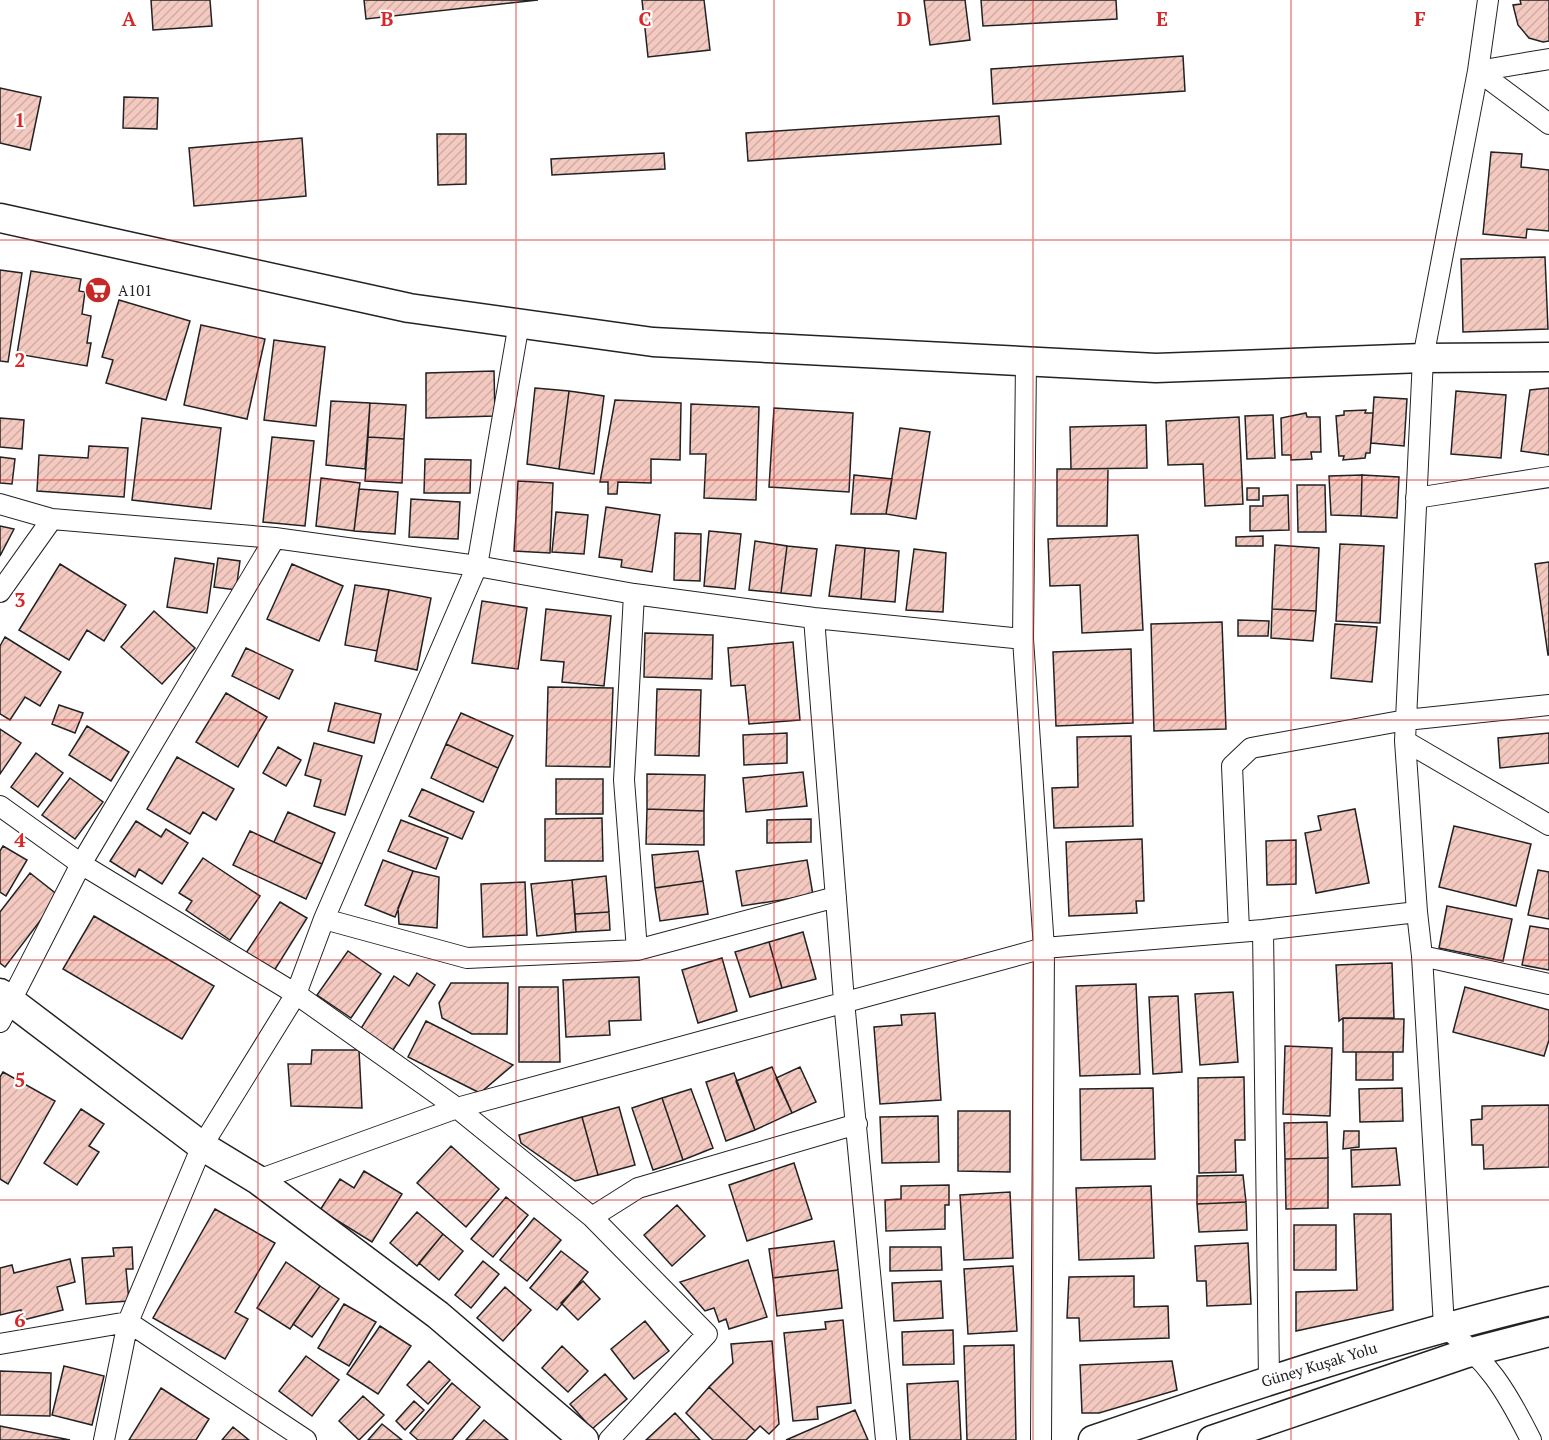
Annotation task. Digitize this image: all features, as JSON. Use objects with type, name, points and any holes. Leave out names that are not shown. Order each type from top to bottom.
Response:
[{"type":"main road","points":[[0,218],[409,308],[653,342],[1156,368],[1423,358],[1549,357]]},
{"type":"main road","points":[[3,1005],[202,1146],[258,1180],[438,1315],[584,1440]]},
{"type":"main road","name":"Güney Kuşak Yolu","points":[[1094,1440],[1269,1379],[1444,1326],[1549,1301]]},
{"type":"main road","points":[[1212,1440],[1475,1352],[1549,1332]]},
{"type":"street","points":[[1488,0],[1478,71],[1423,358],[1405,741],[1422,956],[1444,1326],[1475,1352],[1508,1394],[1531,1440]]},
{"type":"street","points":[[1478,71],[1549,59]]},
{"type":"street","points":[[1478,71],[1549,124]]},
{"type":"street","points":[[104,1440],[128,1322],[202,1146],[296,994],[324,919],[477,566],[519,323]]},
{"type":"street","points":[[1026,361],[1023,639],[1044,948],[1041,1440]]},
{"type":"street","points":[[1416,498],[1549,477]]},
{"type":"street","points":[[0,504],[52,519],[275,538],[477,566],[634,594],[814,618],[1023,639]]},
{"type":"street","points":[[0,592],[52,519]]},
{"type":"street","points":[[3,1005],[81,864],[275,538]]},
{"type":"street","points":[[634,594],[624,780],[637,950]]},
{"type":"street","points":[[814,618],[844,1001],[886,1440]]},
{"type":"street","points":[[1239,930],[1232,766],[1251,748],[1406,720],[1549,705]]},
{"type":"street","points":[[1405,741],[1549,825]]},
{"type":"street","points":[[0,806],[81,864],[296,994],[457,1108],[592,1217],[707,1334],[609,1440]]},
{"type":"street","points":[[324,919],[467,958],[637,950],[836,897]]},
{"type":"street","points":[[258,1180],[457,1108],[1044,948],[1239,930],[1263,930],[1417,912]]},
{"type":"street","points":[[1263,930],[1269,1379]]},
{"type":"street","points":[[1422,956],[1549,984]]},
{"type":"street","points":[[592,1217],[639,1188],[857,1124]]},
{"type":"street","points":[[0,1344],[128,1322],[302,1439]]},
{"type":"building","points":[[151,0],[210,0],[212,26],[153,30]]},
{"type":"building","points":[[364,0],[538,0],[366,19]]},
{"type":"building","points":[[642,0],[704,0],[710,50],[648,57]]},
{"type":"building","points":[[924,0],[965,0],[970,40],[930,45]]},
{"type":"building","points":[[981,0],[1116,0],[1117,19],[983,26]]},
{"type":"building","points":[[1520,0],[1549,0],[1549,41],[1543,42],[1529,38],[1518,25],[1513,5],[1521,4]]},
{"type":"building","points":[[1183,56],[1185,91],[993,104],[991,69]]},
{"type":"building","points":[[0,88],[41,97],[30,150],[0,143]]},
{"type":"building","points":[[124,97],[158,98],[157,129],[123,128]]},
{"type":"building","points":[[999,116],[1001,144],[748,161],[746,133]]},
{"type":"building","points":[[437,134],[466,134],[466,184],[438,185]]},
{"type":"building","points":[[302,138],[306,196],[194,206],[189,148]]},
{"type":"building","points":[[1491,152],[1522,154],[1521,167],[1549,170],[1549,231],[1527,229],[1526,238],[1483,234]]},
{"type":"building","points":[[664,153],[665,169],[552,175],[551,159]]},
{"type":"building","points":[[1545,257],[1548,329],[1463,332],[1461,259]]},
{"type":"building","points":[[0,270],[22,273],[8,362],[0,361]]},
{"type":"building","points":[[31,271],[81,279],[79,291],[85,292],[82,314],[91,316],[87,343],[91,343],[87,366],[17,354]]},
{"type":"building","points":[[119,300],[190,321],[166,400],[106,383],[113,360],[102,357]]},
{"type":"building","points":[[201,325],[265,339],[247,419],[184,405]]},
{"type":"building","points":[[274,340],[325,347],[316,426],[264,420]]},
{"type":"building","points":[[494,371],[495,416],[426,418],[426,373]]},
{"type":"building","points":[[535,388],[569,391],[559,469],[527,464]]},
{"type":"building","points":[[1549,388],[1549,455],[1521,451],[1530,390]]},
{"type":"building","points":[[569,391],[604,396],[594,474],[559,469]]},
{"type":"building","points":[[1456,391],[1506,395],[1501,458],[1451,454]]},
{"type":"building","points":[[1374,397],[1407,399],[1404,446],[1371,443]]},
{"type":"building","points":[[615,400],[681,403],[680,460],[651,459],[651,483],[618,482],[617,494],[608,494],[608,482],[600,482]]},
{"type":"building","points":[[331,401],[370,403],[365,469],[326,465]]},
{"type":"building","points":[[370,403],[406,405],[404,439],[368,437]]},
{"type":"building","points":[[691,404],[759,407],[756,500],[704,498],[706,454],[690,454]]},
{"type":"building","points":[[774,408],[853,413],[849,492],[769,487]]},
{"type":"building","points":[[1366,410],[1365,413],[1373,413],[1370,453],[1366,453],[1365,458],[1343,460],[1344,456],[1339,456],[1336,416],[1344,415],[1344,411]]},
{"type":"building","points":[[1306,413],[1307,417],[1320,417],[1321,452],[1311,452],[1312,459],[1291,460],[1291,455],[1282,455],[1281,418]]},
{"type":"building","points":[[1273,415],[1275,458],[1247,459],[1245,416]]},
{"type":"building","points":[[1239,417],[1243,504],[1205,506],[1203,464],[1168,465],[1166,421]]},
{"type":"building","points":[[0,418],[24,420],[22,449],[0,447]]},
{"type":"building","points":[[142,418],[221,428],[211,509],[132,500]]},
{"type":"building","points":[[1146,425],[1147,468],[1071,469],[1070,427]]},
{"type":"building","points":[[900,428],[930,432],[916,519],[886,514]]},
{"type":"building","points":[[272,437],[314,441],[305,526],[263,522]]},
{"type":"building","points":[[368,437],[404,439],[402,483],[365,481]]},
{"type":"building","points":[[89,446],[128,448],[124,497],[37,491],[39,455],[88,458]]},
{"type":"building","points":[[0,457],[15,459],[12,484],[0,483]]},
{"type":"building","points":[[425,459],[471,460],[470,493],[424,493]]},
{"type":"building","points":[[1057,469],[1108,469],[1107,526],[1057,526]]},
{"type":"building","points":[[854,475],[892,479],[886,514],[851,514]]},
{"type":"building","points":[[1362,475],[1361,516],[1331,515],[1329,476]]},
{"type":"building","points":[[1362,475],[1399,477],[1397,518],[1361,516]]},
{"type":"building","points":[[321,478],[360,483],[354,531],[316,526]]},
{"type":"building","points":[[518,481],[553,483],[550,553],[514,551]]},
{"type":"building","points":[[1297,485],[1325,485],[1326,532],[1298,532]]},
{"type":"building","points":[[1247,488],[1259,488],[1259,500],[1247,500]]},
{"type":"building","points":[[359,489],[398,492],[395,534],[354,531]]},
{"type":"building","points":[[1288,495],[1289,530],[1250,531],[1250,506],[1263,506],[1263,496]]},
{"type":"building","points":[[411,499],[460,502],[458,539],[409,537]]},
{"type":"building","points":[[606,507],[660,515],[652,572],[621,567],[622,560],[599,557]]},
{"type":"building","points":[[556,512],[588,515],[584,554],[552,552]]},
{"type":"building","points":[[0,526],[14,529],[0,556]]},
{"type":"building","points":[[709,531],[741,534],[735,589],[704,586]]},
{"type":"building","points":[[675,533],[701,534],[700,581],[674,580]]},
{"type":"building","points":[[1138,535],[1143,630],[1082,633],[1080,585],[1050,586],[1048,539]]},
{"type":"building","points":[[1263,536],[1263,546],[1236,546],[1236,537]]},
{"type":"building","points":[[755,541],[787,546],[781,593],[749,590]]},
{"type":"building","points":[[1340,544],[1384,546],[1380,623],[1336,621]]},
{"type":"building","points":[[836,545],[865,548],[861,599],[829,596]]},
{"type":"building","points":[[1275,545],[1319,548],[1316,611],[1272,609]]},
{"type":"building","points":[[787,546],[817,549],[811,596],[781,593]]},
{"type":"building","points":[[865,548],[899,551],[895,602],[861,599]]},
{"type":"building","points":[[914,549],[946,553],[943,612],[906,610]]},
{"type":"building","points":[[175,558],[214,564],[207,613],[167,607]]},
{"type":"building","points":[[218,558],[240,561],[236,590],[214,587]]},
{"type":"building","points":[[1549,562],[1549,655],[1548,655],[1535,564]]},
{"type":"building","points":[[60,564],[126,605],[104,641],[87,630],[69,660],[19,630]]},
{"type":"building","points":[[292,564],[343,586],[319,641],[267,619]]},
{"type":"building","points":[[355,585],[389,590],[377,651],[345,645]]},
{"type":"building","points":[[389,590],[431,598],[417,670],[375,661]]},
{"type":"building","points":[[482,601],[527,608],[518,669],[472,663]]},
{"type":"building","points":[[546,609],[611,616],[604,686],[562,682],[564,662],[541,660]]},
{"type":"building","points":[[1272,609],[1316,611],[1313,641],[1271,638]]},
{"type":"building","points":[[154,611],[195,648],[162,684],[121,647]]},
{"type":"building","points":[[1238,620],[1269,621],[1268,636],[1238,636]]},
{"type":"building","points":[[1222,622],[1226,729],[1154,731],[1151,624]]},
{"type":"building","points":[[1335,624],[1377,627],[1372,682],[1331,678]]},
{"type":"building","points":[[645,633],[713,635],[712,679],[644,677]]},
{"type":"building","points":[[5,637],[61,672],[40,706],[25,697],[10,720],[0,714],[0,646]]},
{"type":"building","points":[[793,642],[800,720],[749,724],[745,685],[731,686],[728,648]]},
{"type":"building","points":[[246,648],[293,670],[279,699],[232,676]]},
{"type":"building","points":[[1131,649],[1133,723],[1056,726],[1053,652]]},
{"type":"building","points":[[548,687],[613,688],[610,767],[546,766]]},
{"type":"building","points":[[657,689],[701,690],[699,756],[655,755]]},
{"type":"building","points":[[226,693],[267,717],[238,767],[196,742]]},
{"type":"building","points":[[335,703],[381,714],[374,743],[328,731]]},
{"type":"building","points":[[59,705],[83,713],[75,733],[52,724]]},
{"type":"building","points":[[461,713],[513,736],[498,768],[446,744]]},
{"type":"building","points":[[87,726],[129,752],[111,781],[69,755]]},
{"type":"building","points":[[0,729],[21,743],[0,774]]},
{"type":"building","points":[[787,733],[787,763],[744,765],[743,735]]},
{"type":"building","points":[[1549,733],[1549,763],[1500,768],[1498,738]]},
{"type":"building","points":[[1131,736],[1133,826],[1054,828],[1052,788],[1078,787],[1077,737]]},
{"type":"building","points":[[314,743],[362,756],[345,815],[314,806],[321,780],[305,775]]},
{"type":"building","points":[[446,744],[498,768],[483,802],[431,778]]},
{"type":"building","points":[[278,747],[301,760],[286,786],[263,773]]},
{"type":"building","points":[[36,753],[63,773],[38,807],[11,787]]},
{"type":"building","points":[[177,757],[234,789],[216,820],[203,812],[190,834],[147,809]]},
{"type":"building","points":[[803,772],[807,806],[746,812],[743,778]]},
{"type":"building","points":[[647,774],[705,775],[704,811],[647,809]]},
{"type":"building","points":[[70,778],[103,802],[75,839],[42,815]]},
{"type":"building","points":[[556,779],[603,779],[603,814],[556,814]]},
{"type":"building","points":[[422,789],[474,812],[462,839],[409,816]]},
{"type":"building","points":[[647,809],[704,811],[704,845],[646,844]]},
{"type":"building","points":[[1355,809],[1369,883],[1316,893],[1305,833],[1321,830],[1318,816]]},
{"type":"building","points":[[288,812],[335,833],[322,864],[274,842]]},
{"type":"building","points":[[602,818],[603,861],[545,861],[545,819]]},
{"type":"building","points":[[811,819],[811,842],[767,843],[767,820]]},
{"type":"building","points":[[401,820],[448,838],[436,869],[388,851]]},
{"type":"building","points":[[136,821],[161,837],[166,829],[188,843],[162,884],[139,869],[135,877],[110,861]]},
{"type":"building","points":[[1454,826],[1531,844],[1516,906],[1439,887]]},
{"type":"building","points":[[250,831],[322,864],[306,899],[233,865]]},
{"type":"building","points":[[1142,839],[1144,901],[1136,901],[1137,913],[1069,916],[1066,842]]},
{"type":"building","points":[[1296,840],[1296,884],[1267,885],[1266,841]]},
{"type":"building","points":[[3,846],[27,860],[6,896],[0,892],[0,851]]},
{"type":"building","points":[[698,851],[703,881],[655,888],[652,855]]},
{"type":"building","points":[[203,858],[260,896],[230,940],[186,910],[192,901],[179,893]]},
{"type":"building","points":[[383,860],[413,871],[395,917],[365,905]]},
{"type":"building","points":[[807,860],[813,895],[742,906],[736,871]]},
{"type":"building","points":[[1538,870],[1549,872],[1549,919],[1528,915]]},
{"type":"building","points":[[413,871],[439,877],[437,928],[399,924],[398,908]]},
{"type":"building","points":[[30,873],[59,896],[5,967],[0,963],[0,912]]},
{"type":"building","points":[[606,876],[609,912],[575,914],[572,880]]},
{"type":"building","points":[[572,880],[576,932],[537,936],[531,884]]},
{"type":"building","points":[[703,881],[708,914],[660,921],[655,888]]},
{"type":"building","points":[[525,882],[527,935],[483,937],[481,884]]},
{"type":"building","points":[[280,902],[307,918],[274,971],[246,953]]},
{"type":"building","points":[[1447,906],[1512,919],[1503,961],[1439,948]]},
{"type":"building","points":[[609,912],[610,930],[576,932],[575,914]]},
{"type":"building","points":[[94,916],[214,986],[182,1039],[63,969]]},
{"type":"building","points":[[1530,926],[1549,929],[1549,970],[1522,965]]},
{"type":"building","points":[[803,932],[816,979],[782,988],[769,942]]},
{"type":"building","points":[[769,942],[782,988],[750,997],[735,952]]},
{"type":"building","points":[[348,951],[381,974],[351,1018],[317,995]]},
{"type":"building","points":[[722,958],[737,1011],[698,1023],[682,970]]},
{"type":"building","points":[[1392,963],[1394,1018],[1343,1018],[1339,1021],[1336,965]]},
{"type":"building","points":[[417,973],[435,985],[393,1050],[360,1030],[394,976],[409,986]]},
{"type":"building","points":[[639,977],[641,1020],[609,1021],[610,1035],[566,1037],[563,980]]},
{"type":"building","points":[[451,983],[508,983],[507,1034],[472,1034],[442,1018],[439,1003]]},
{"type":"building","points":[[1136,984],[1140,1074],[1080,1076],[1076,986]]},
{"type":"building","points":[[519,987],[558,987],[560,1062],[519,1062]]},
{"type":"building","points":[[1465,987],[1549,1010],[1549,1040],[1544,1056],[1453,1032]]},
{"type":"building","points":[[1233,992],[1238,1062],[1200,1065],[1195,994]]},
{"type":"building","points":[[1178,996],[1182,1072],[1153,1074],[1149,997]]},
{"type":"building","points":[[935,1013],[941,1100],[880,1104],[874,1027],[902,1025],[901,1015]]},
{"type":"building","points":[[1343,1018],[1404,1019],[1403,1052],[1343,1052]]},
{"type":"building","points":[[426,1021],[513,1065],[480,1093],[408,1057]]},
{"type":"building","points":[[1285,1046],[1332,1048],[1330,1116],[1283,1114]]},
{"type":"building","points":[[312,1050],[359,1050],[362,1108],[291,1106],[288,1064],[311,1064]]},
{"type":"building","points":[[1356,1052],[1393,1052],[1393,1080],[1356,1080]]},
{"type":"building","points":[[772,1067],[792,1113],[755,1130],[736,1081]]},
{"type":"building","points":[[800,1067],[816,1102],[792,1113],[776,1078]]},
{"type":"building","points":[[3,1072],[55,1101],[8,1184],[0,1179],[0,1077]]},
{"type":"building","points":[[734,1073],[755,1130],[726,1141],[706,1082]]},
{"type":"building","points":[[1244,1077],[1245,1140],[1235,1140],[1236,1172],[1199,1173],[1198,1078]]},
{"type":"building","points":[[1153,1088],[1155,1159],[1081,1160],[1080,1089]]},
{"type":"building","points":[[1402,1088],[1403,1121],[1360,1122],[1359,1089]]},
{"type":"building","points":[[691,1089],[713,1148],[683,1160],[662,1098]]},
{"type":"building","points":[[662,1098],[683,1160],[653,1170],[632,1108]]},
{"type":"building","points":[[1549,1105],[1549,1167],[1484,1169],[1483,1145],[1472,1145],[1471,1120],[1482,1119],[1482,1106]]},
{"type":"building","points":[[619,1107],[635,1165],[598,1175],[582,1117]]},
{"type":"building","points":[[81,1109],[104,1124],[89,1146],[99,1152],[77,1185],[44,1163]]},
{"type":"building","points":[[958,1111],[1010,1111],[1010,1172],[958,1171]]},
{"type":"building","points":[[938,1116],[939,1162],[882,1163],[880,1117]]},
{"type":"building","points":[[582,1117],[598,1175],[575,1181],[521,1143],[519,1135]]},
{"type":"building","points":[[1327,1122],[1328,1158],[1285,1159],[1284,1123]]},
{"type":"building","points":[[1344,1131],[1359,1131],[1359,1147],[1343,1149]]},
{"type":"building","points":[[451,1146],[499,1189],[466,1227],[417,1183]]},
{"type":"building","points":[[1396,1148],[1400,1185],[1352,1187],[1351,1150]]},
{"type":"building","points":[[1328,1158],[1328,1208],[1286,1209],[1285,1159]]},
{"type":"building","points":[[794,1163],[812,1219],[747,1241],[729,1185]]},
{"type":"building","points":[[364,1171],[402,1194],[372,1242],[320,1210],[340,1179],[354,1188]]},
{"type":"building","points":[[1243,1175],[1246,1202],[1197,1204],[1197,1176]]},
{"type":"building","points":[[949,1185],[949,1205],[945,1205],[945,1229],[886,1231],[885,1200],[901,1199],[901,1186]]},
{"type":"building","points":[[1151,1186],[1154,1258],[1079,1260],[1076,1188]]},
{"type":"building","points":[[1010,1192],[1013,1258],[964,1260],[960,1195]]},
{"type":"building","points":[[506,1197],[528,1215],[493,1257],[471,1239]]},
{"type":"building","points":[[1246,1202],[1247,1230],[1199,1232],[1197,1204]]},
{"type":"building","points":[[677,1205],[705,1236],[672,1266],[644,1235]]},
{"type":"building","points":[[215,1209],[275,1243],[235,1312],[248,1319],[225,1359],[153,1318]]},
{"type":"building","points":[[417,1212],[443,1234],[417,1266],[390,1243]]},
{"type":"building","points":[[1354,1214],[1391,1214],[1393,1310],[1296,1331],[1296,1292],[1357,1290]]},
{"type":"building","points":[[534,1218],[561,1240],[527,1281],[500,1260]]},
{"type":"building","points":[[1294,1225],[1336,1225],[1336,1270],[1294,1270]]},
{"type":"building","points":[[443,1234],[463,1251],[439,1280],[419,1263]]},
{"type":"building","points":[[834,1241],[838,1270],[773,1278],[769,1249]]},
{"type":"building","points":[[1248,1243],[1251,1304],[1207,1306],[1206,1281],[1197,1281],[1195,1246]]},
{"type":"building","points":[[132,1247],[133,1269],[126,1269],[129,1301],[86,1304],[82,1258],[114,1256],[113,1248]]},
{"type":"building","points":[[890,1247],[941,1247],[942,1270],[890,1271]]},
{"type":"building","points":[[561,1251],[588,1272],[557,1310],[530,1288]]},
{"type":"building","points":[[70,1259],[75,1282],[57,1287],[63,1310],[23,1320],[21,1310],[0,1315],[0,1268],[12,1265],[14,1273]]},
{"type":"building","points":[[748,1260],[767,1317],[729,1329],[726,1319],[719,1322],[714,1308],[705,1311],[680,1282]]},
{"type":"building","points":[[483,1261],[499,1274],[471,1308],[455,1295]]},
{"type":"building","points":[[286,1262],[320,1286],[290,1329],[257,1308]]},
{"type":"building","points":[[1013,1266],[1017,1331],[968,1334],[964,1269]]},
{"type":"building","points":[[838,1270],[842,1308],[777,1316],[773,1278]]},
{"type":"building","points":[[1134,1276],[1134,1307],[1168,1306],[1169,1338],[1080,1341],[1079,1318],[1067,1318],[1069,1277]]},
{"type":"building","points":[[583,1281],[600,1299],[578,1320],[561,1303]]},
{"type":"building","points":[[941,1281],[943,1318],[894,1321],[892,1283]]},
{"type":"building","points":[[320,1286],[339,1299],[312,1337],[293,1324]]},
{"type":"building","points":[[505,1287],[531,1310],[503,1341],[477,1318]]},
{"type":"building","points":[[344,1304],[376,1322],[349,1366],[318,1348]]},
{"type":"building","points":[[843,1320],[851,1403],[817,1407],[818,1419],[793,1421],[784,1333],[826,1329],[825,1322]]},
{"type":"building","points":[[645,1321],[669,1351],[634,1379],[611,1349]]},
{"type":"building","points":[[380,1326],[411,1346],[378,1394],[347,1374]]},
{"type":"building","points":[[953,1330],[954,1364],[903,1365],[902,1332]]},
{"type":"building","points":[[772,1341],[779,1424],[769,1434],[760,1426],[755,1431],[709,1387],[733,1363],[731,1344]]},
{"type":"building","points":[[1014,1345],[1016,1440],[967,1440],[964,1346]]},
{"type":"building","points":[[562,1346],[588,1371],[568,1392],[542,1368]]},
{"type":"building","points":[[306,1356],[339,1380],[312,1416],[279,1391]]},
{"type":"building","points":[[429,1361],[450,1380],[428,1404],[407,1385]]},
{"type":"building","points":[[1172,1361],[1177,1390],[1099,1413],[1082,1413],[1080,1365]]},
{"type":"building","points":[[64,1366],[104,1376],[92,1425],[52,1415]]},
{"type":"building","points":[[0,1371],[51,1373],[50,1416],[0,1415]]},
{"type":"building","points":[[605,1374],[627,1399],[592,1429],[570,1404]]},
{"type":"building","points":[[958,1381],[961,1440],[910,1440],[907,1384]]},
{"type":"building","points":[[452,1383],[480,1407],[452,1440],[418,1440],[410,1433]]},
{"type":"building","points":[[709,1387],[755,1431],[746,1440],[713,1440],[686,1413]]},
{"type":"building","points":[[161,1388],[209,1419],[196,1440],[129,1440]]},
{"type":"building","points":[[363,1396],[384,1415],[359,1440],[339,1421]]},
{"type":"building","points":[[414,1401],[424,1410],[405,1430],[396,1421]]},
{"type":"building","points":[[855,1410],[868,1440],[786,1440]]},
{"type":"building","points":[[675,1413],[700,1440],[646,1440]]},
{"type":"building","points":[[484,1420],[508,1440],[466,1440]]},
{"type":"building","points":[[382,1424],[402,1440],[368,1440]]},
{"type":"building","points":[[0,1426],[70,1440],[0,1440]]},
{"type":"building","points":[[233,1427],[249,1440],[222,1440]]},
{"type":"place","name":"A101","points":[[98,290]]}]
